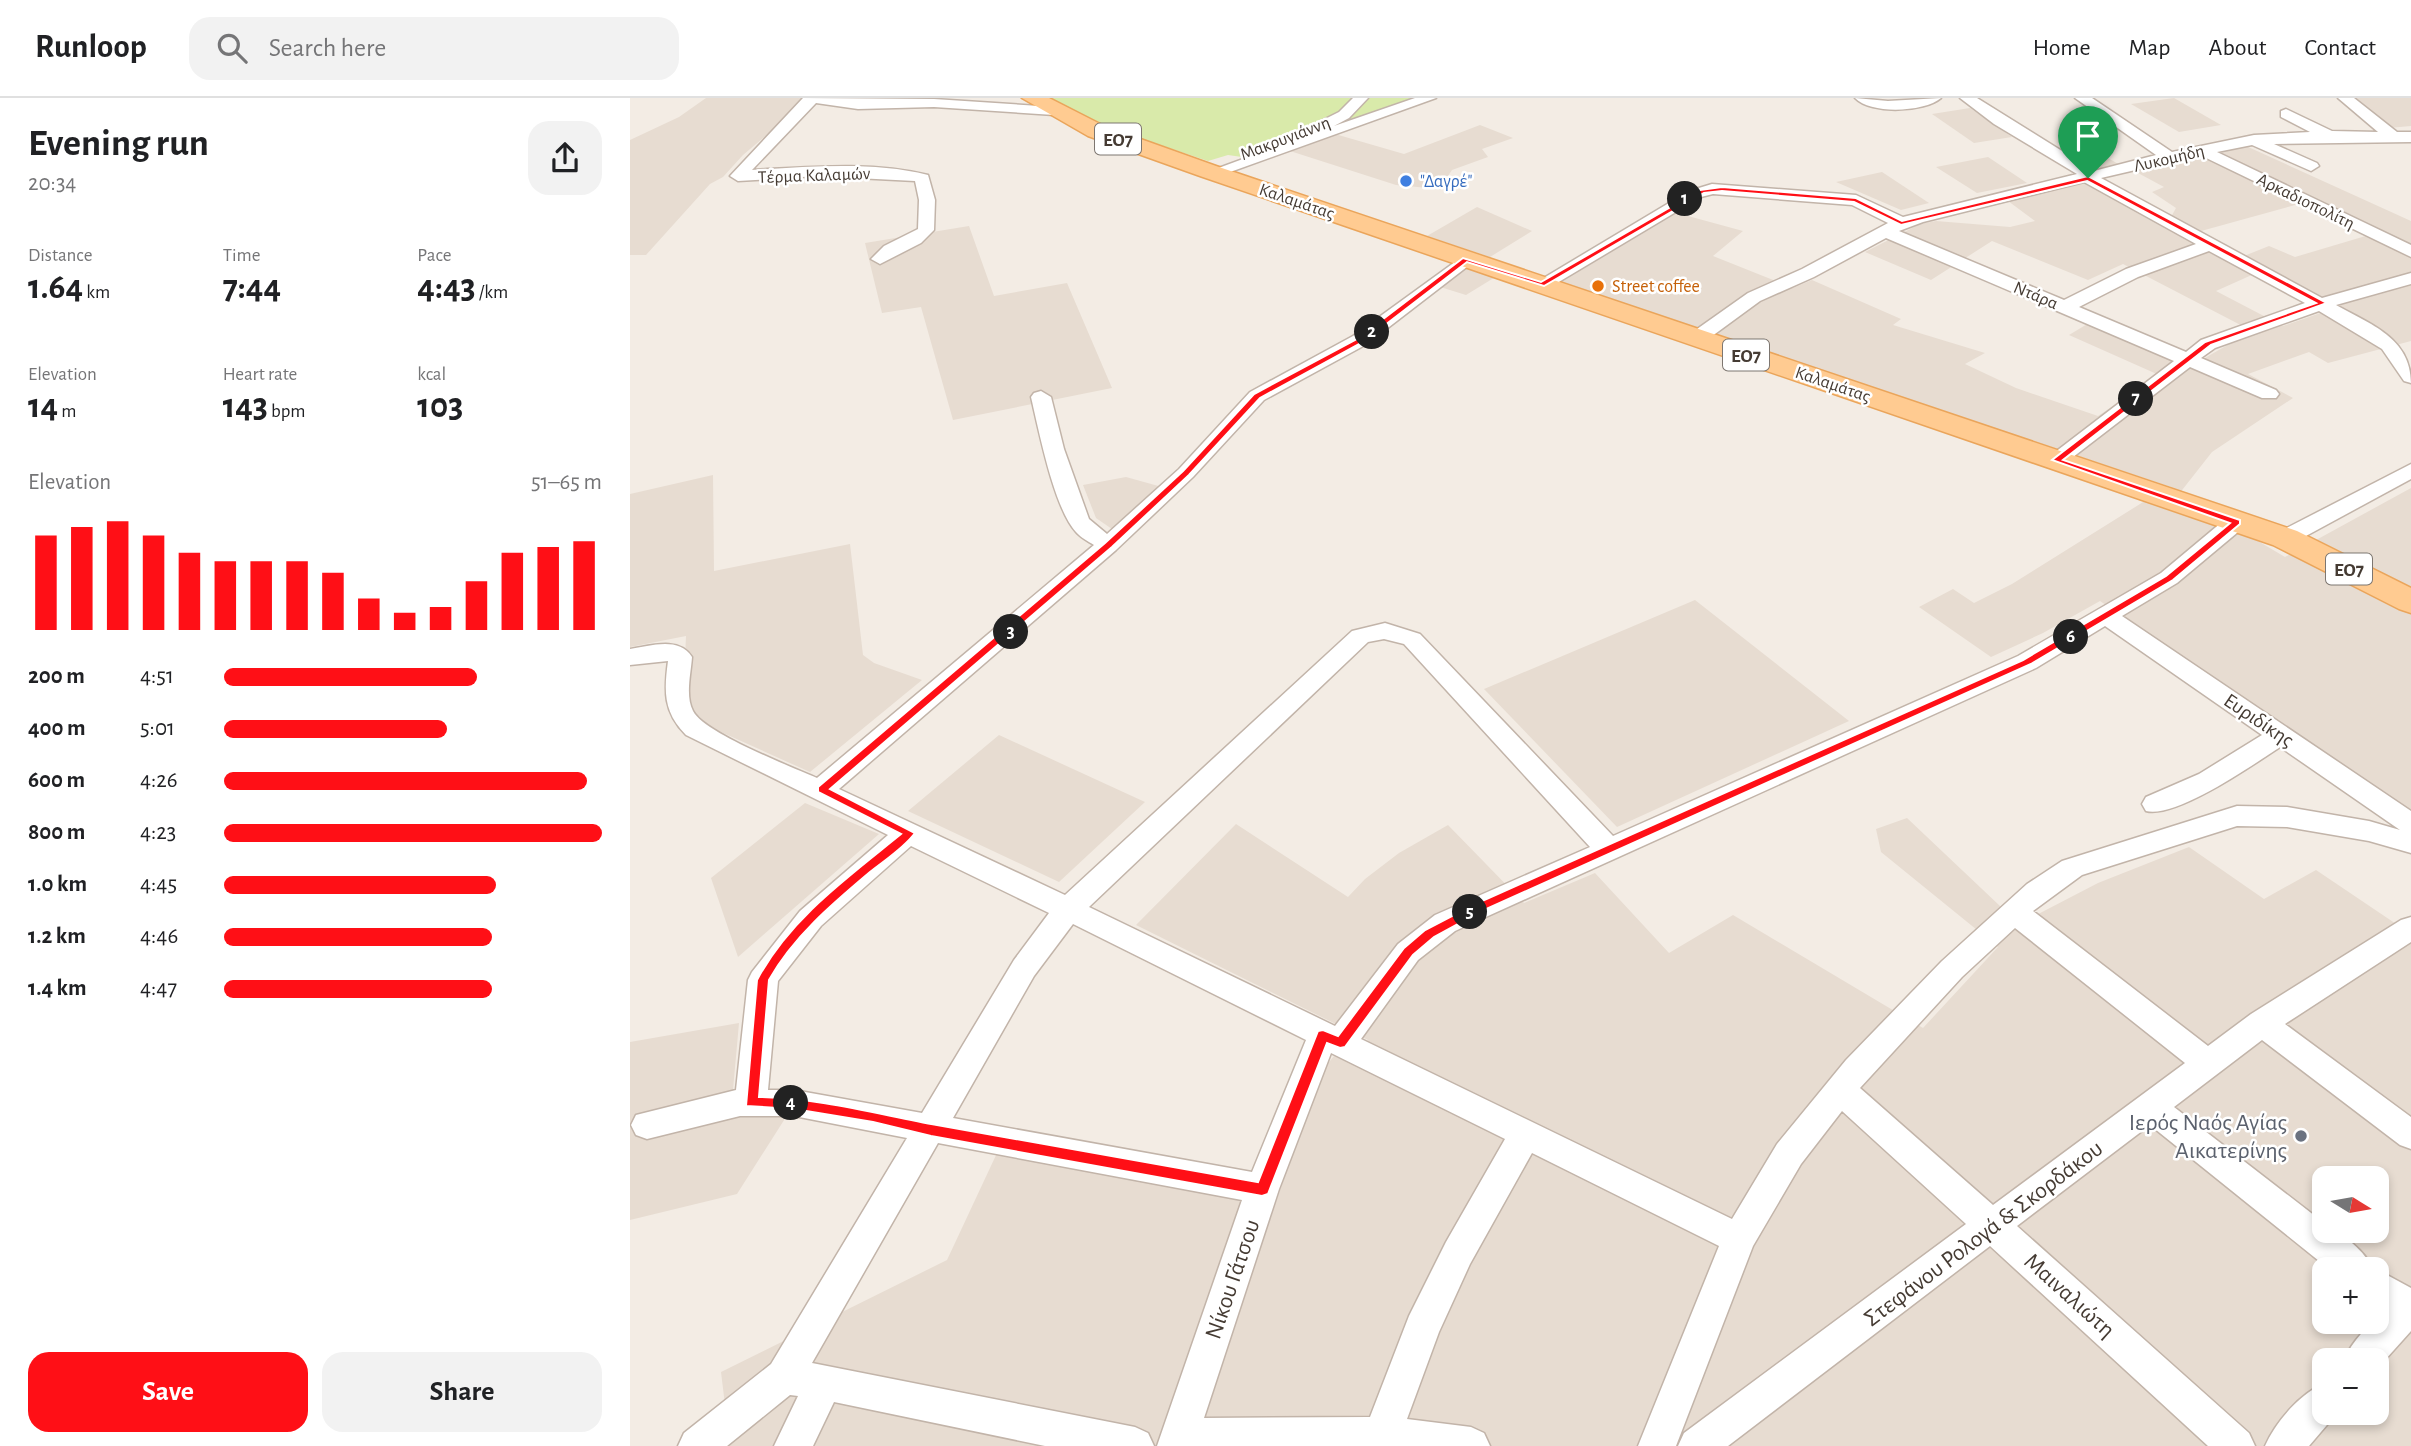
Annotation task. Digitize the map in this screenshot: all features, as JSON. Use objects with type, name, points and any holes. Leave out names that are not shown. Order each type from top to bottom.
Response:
[{"type":"main road","name":"ΕΟ7","points":[[1033,98],[1054,111],[1120,140],[1208,171]]},
{"type":"main road","name":"Καλαμάτας","points":[[1208,171],[2285,538],[2411,602]]},
{"type":"street","name":"Μακρυγιάννη","points":[[1208,171],[1313,131],[1344,115],[1361,98]]},
{"type":"street","points":[[1208,171],[1429,98]]},
{"type":"street","points":[[1862,98],[1884,106],[1934,98]]},
{"type":"street","points":[[1967,98],[2090,178],[2323,303],[2389,345],[2411,377]]},
{"type":"street","points":[[2081,98],[2169,157]]},
{"type":"street","points":[[2345,98],[2392,135]]},
{"type":"street","name":"Τέρμα Καλαμών","points":[[880,260],[889,250],[918,238],[926,230],[927,200],[922,178],[904,174],[818,172],[738,176],[811,99],[859,105],[934,103],[1054,111]]},
{"type":"street","points":[[2286,114],[2331,136]]},
{"type":"street","points":[[2254,140],[2292,131],[2300,123]]},
{"type":"street","points":[[2254,140],[2331,136],[2411,137]]},
{"type":"street","points":[[2254,140],[2311,166]]},
{"type":"street","name":"Λυκομήδη","points":[[1697,338],[1754,297],[1819,267],[1893,227],[2169,157],[2254,140]]},
{"type":"street","name":"Αρκαδιοπολίτη","points":[[2201,150],[2411,252]]},
{"type":"street","points":[[1541,285],[1695,194],[1712,189],[1856,200],[1893,227]]},
{"type":"street","name":"Ντάρα","points":[[1893,227],[2065,307],[2188,359]]},
{"type":"street","points":[[2065,307],[2132,272],[2211,244]]},
{"type":"street","points":[[822,789],[1108,545],[1193,465],[1257,396],[1360,340],[1466,259]]},
{"type":"street","points":[[2057,460],[2208,344],[2323,303],[2411,278]]},
{"type":"street","points":[[2188,359],[2269,394]]},
{"type":"street","points":[[1041,397],[1054,449],[1078,519],[1085,529],[1108,545]]},
{"type":"street","points":[[2285,538],[2411,470]]},
{"type":"street","name":"Νίκου Γάτσου","points":[[1177,1442],[1262,1189],[1332,1039],[1408,952],[1430,933],[1478,908],[1611,851],[2015,668],[2107,617],[2169,578],[2236,522]]},
{"type":"street","name":"Ευριδίκης","points":[[2107,617],[2411,824]]},
{"type":"street","points":[[697,1446],[784,1377],[1024,968],[1068,909],[1360,636],[1371,631],[1399,633],[1412,639],[1611,851]]},
{"type":"street","points":[[630,657],[660,651],[674,653],[680,657],[678,707],[690,725],[733,750],[822,789],[1739,1238]]},
{"type":"street","points":[[2155,804],[2208,780],[2281,735]]},
{"type":"street","points":[[1671,1437],[1689,1358],[1739,1238],[1789,1154],[1840,1089],[1952,969],[2037,891],[2073,868],[2226,818],[2287,817],[2369,831],[2411,843]]},
{"type":"street","points":[[751,1102],[763,980],[771,966],[783,947],[829,900],[909,833]]},
{"type":"street","points":[[2014,912],[2209,1065]]},
{"type":"street","name":"Στεφάνου Ρολογά & Σκορδάκου","points":[[1697,1446],[2262,1023],[2411,928]]},
{"type":"street","points":[[2262,1023],[2411,1135]]},
{"type":"street","name":"Μαιναλιώτη","points":[[1840,1089],[1994,1225],[2236,1446]]},
{"type":"street","points":[[647,1125],[751,1102],[794,1103],[1262,1189]]},
{"type":"street","points":[[2151,1107],[2341,1257]]},
{"type":"street","points":[[1382,1435],[1427,1315],[1458,1253],[1525,1134]]},
{"type":"street","points":[[2373,1348],[2409,1307],[2389,1294]]},
{"type":"street","points":[[784,1377],[824,1382],[1135,1446]]},
{"type":"street","points":[[793,1446],[824,1382]]},
{"type":"street","points":[[2284,1446],[2312,1415]]},
{"type":"street","points":[[1177,1442],[1382,1435],[1416,1436],[1471,1446]]},
{"type":"shaded area","points":[[706,98],[810,98],[743,155],[723,177],[710,184],[646,255],[630,255],[630,140],[679,117]]},
{"type":"shaded area","points":[[2174,98],[2221,125],[2179,132],[2131,104]]},
{"type":"shaded area","points":[[2340,98],[2411,98],[2411,126],[2377,129]]},
{"type":"shaded area","points":[[1970,108],[2012,137],[1974,143],[1932,114]]},
{"type":"shaded area","points":[[1480,125],[1513,138],[1482,149],[1488,157],[1452,170],[1439,189],[1396,185],[1290,151],[1335,134],[1404,154]]},
{"type":"shaded area","points":[[2082,143],[2120,165],[2093,171],[2056,149]]},
{"type":"shaded area","points":[[2246,146],[2411,221],[2411,248],[2313,200],[2183,236],[2254,274],[2216,291],[2283,326],[2335,308],[2244,256],[2269,246],[2295,257],[2369,235],[2411,257],[2411,341],[2328,363],[2309,352],[2248,374],[2293,398],[2212,452],[2168,508],[2258,541],[2285,557],[2411,488],[2411,811],[2100,601],[2043,633],[1991,657],[1919,607],[1953,589],[1974,603],[2012,584],[2171,487],[1545,278],[1666,210],[1743,231],[1713,256],[1793,288],[1812,280],[1901,319],[1893,325],[1985,353],[1965,364],[2016,388],[2098,416],[2159,375],[2069,335],[2089,323],[2191,366],[2231,343],[2256,333],[2123,264],[2088,280],[1992,241],[1931,280],[1865,252],[1920,224],[1936,221],[2010,227],[2035,221],[2008,201],[2080,180],[2154,221],[2171,217],[2176,208],[2152,192],[2164,187],[2125,166]]},
{"type":"shaded area","points":[[1988,157],[2027,183],[1977,193],[1936,167]]},
{"type":"shaded area","points":[[1882,172],[1929,203],[1901,210],[1836,182]]},
{"type":"shaded area","points":[[1477,207],[1532,231],[1490,257],[1427,236]]},
{"type":"shaded area","points":[[969,226],[994,296],[1067,283],[1112,388],[953,420],[921,307],[882,313],[865,243]]},
{"type":"shaded area","points":[[1465,266],[1497,276],[1466,295],[1437,286]]},
{"type":"shaded area","points":[[713,475],[714,571],[850,544],[863,655],[874,663],[922,680],[810,772],[712,728],[683,702],[686,636],[630,647],[630,494]]},
{"type":"shaded area","points":[[1126,477],[1162,487],[1112,529],[1096,518],[1083,485]]},
{"type":"shaded area","points":[[1695,600],[1849,721],[1617,827],[1484,689]]},
{"type":"shaded area","points":[[999,735],[1145,802],[1059,882],[908,811]]},
{"type":"shaded area","points":[[805,803],[879,834],[738,957],[711,878]]},
{"type":"shaded area","points":[[1907,818],[2019,924],[2098,883],[2189,847],[2264,899],[2316,870],[2411,934],[2411,1446],[730,1446],[721,1372],[947,1260],[997,1153],[1276,1202],[1321,1072],[1334,1056],[1350,1063],[1368,1040],[1136,925],[1236,824],[1348,897],[1365,879],[1399,853],[1448,825],[1524,903],[1595,873],[1669,953],[1733,915],[1923,1028],[1998,947],[1881,852],[1876,829]]},
{"type":"shaded area","points":[[739,1023],[732,1101],[793,1106],[737,1194],[630,1220],[630,1042]]},
{"type":"green space","points":[[1048,98],[1424,98],[1249,158],[1228,155],[1208,161],[1100,125]]},
{"type":"place","name":"\"Δαγρέ\"","points":[[1406,181]]},
{"type":"place","name":"Street coffee","points":[[1598,286]]},
{"type":"place","name":"Ιερός Ναός Αγίας Αικατερίνης","points":[[2301,1136]]},
{"type":"route","points":[[2088,178],[2323,303],[2208,344],[2057,460],[2236,522],[2169,578],[2027,662],[1611,851],[1478,908],[1430,933],[1408,952],[1340,1043],[1323,1035],[1262,1189],[931,1130],[873,1116],[794,1103],[751,1102],[754,1048],[763,980],[771,966],[783,947],[829,900],[909,833],[822,789],[1008,634],[1108,545],[1186,473],[1257,396],[1360,340],[1466,259],[1541,285],[1703,191],[1722,189],[1856,200],[1901,223],[2088,178]]}]
